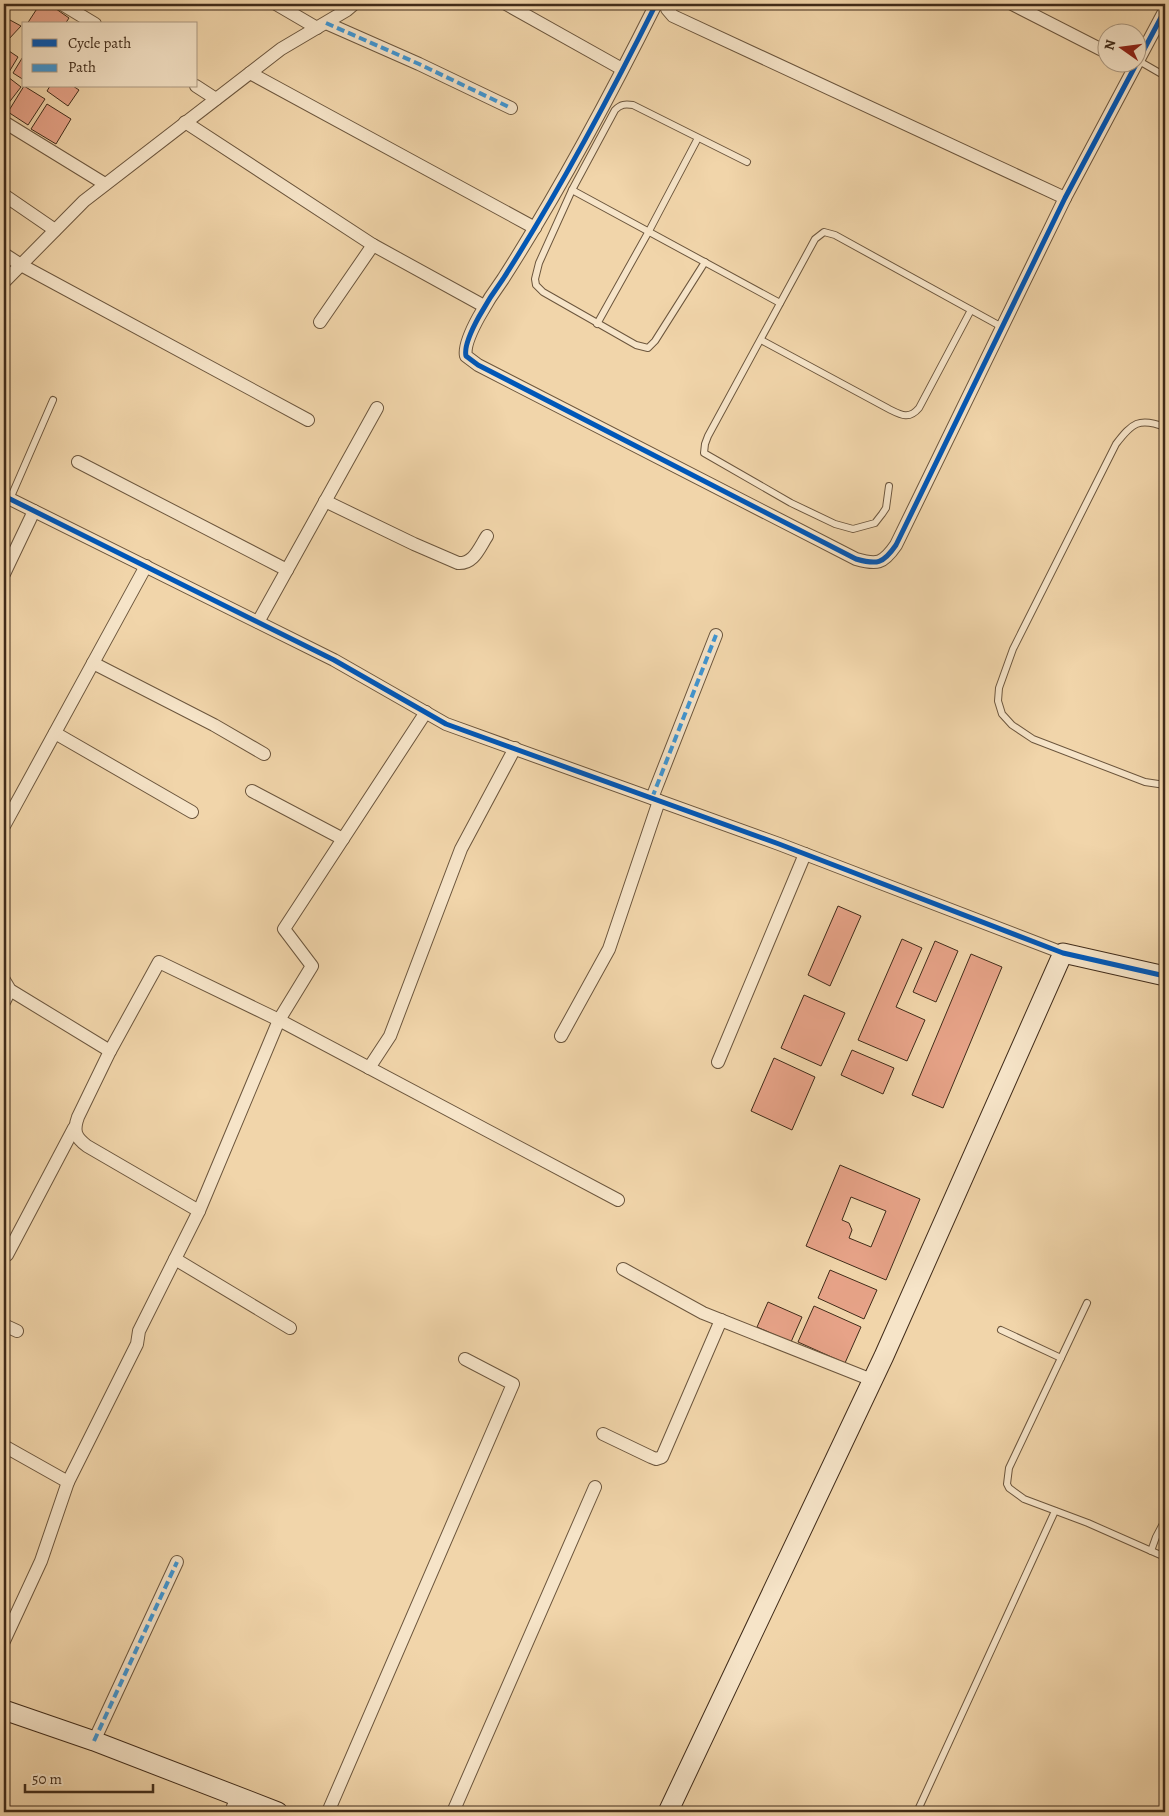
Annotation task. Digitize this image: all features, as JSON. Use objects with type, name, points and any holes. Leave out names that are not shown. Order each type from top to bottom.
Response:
[{"type":"street","points":[[62,4],[92,22]]},
{"type":"street","points":[[276,4],[322,25],[419,64],[511,108]]},
{"type":"street","points":[[4,282],[84,201],[105,184],[281,49],[354,4]]},
{"type":"street","points":[[506,4],[622,70]]},
{"type":"street","points":[[656,4],[578,154],[536,228],[484,306],[466,345],[465,352],[469,360],[856,559],[868,563],[877,563],[887,558],[896,545],[1065,198],[1130,72]]},
{"type":"street","points":[[667,4],[667,9],[673,16],[1065,198]]},
{"type":"street","points":[[1012,4],[1096,47]]},
{"type":"street","points":[[1146,43],[1165,10]]},
{"type":"street","points":[[250,73],[536,228]]},
{"type":"street","points":[[198,87],[216,99]]},
{"type":"street","points":[[4,122],[105,184]]},
{"type":"street","points":[[186,122],[373,245],[484,306]]},
{"type":"street","points":[[4,195],[55,230]]},
{"type":"street","points":[[320,322],[373,245]]},
{"type":"street","points":[[4,254],[308,420]]},
{"type":"street","points":[[258,622],[377,408]]},
{"type":"street","points":[[78,462],[287,570]]},
{"type":"street","points":[[7,497],[334,660],[446,724],[805,854],[1063,953],[1165,976]]},
{"type":"street","points":[[325,501],[458,563],[466,563],[472,559],[487,536]]},
{"type":"street","points":[[4,574],[34,511]]},
{"type":"street","points":[[4,826],[146,566]]},
{"type":"street","points":[[562,1036],[609,948],[656,799],[716,635]]},
{"type":"street","points":[[93,663],[214,725],[264,754]]},
{"type":"street","points":[[4,1641],[40,1561],[68,1482],[137,1344],[139,1331],[199,1211],[279,1020],[312,966],[284,929],[426,712]]},
{"type":"street","points":[[55,733],[192,812]]},
{"type":"street","points":[[369,1068],[390,1036],[461,849],[515,748]]},
{"type":"street","points":[[252,791],[343,839]]},
{"type":"street","points":[[718,1062],[805,854]]},
{"type":"street","points":[[668,1812],[872,1380],[1063,953]]},
{"type":"street","points":[[7,1254],[74,1128],[110,1051],[159,962],[279,1020],[618,1200]]},
{"type":"street","points":[[4,1002],[7,985],[110,1051]]},
{"type":"street","points":[[74,1128],[76,1135],[87,1146],[199,1211]]},
{"type":"street","points":[[175,1259],[290,1328]]},
{"type":"street","points":[[623,1269],[688,1306],[872,1380]]},
{"type":"street","points":[[603,1434],[656,1459],[662,1457],[721,1320]]},
{"type":"street","points":[[4,1325],[17,1331]]},
{"type":"street","points":[[328,1812],[513,1384],[465,1359]]},
{"type":"street","points":[[4,1446],[68,1482]]},
{"type":"street","points":[[453,1812],[595,1487]]},
{"type":"street","points":[[94,1741],[177,1562]]},
{"type":"street","points":[[4,1710],[94,1741],[234,1804],[278,1812]]},
{"type":"lane","points":[[1146,69],[1165,76]]},
{"type":"lane","points":[[705,262],[651,346],[640,347],[597,324],[543,292],[536,285],[535,279],[538,263],[572,190],[620,106],[626,104],[633,105],[747,162]]},
{"type":"lane","points":[[597,324],[698,138]]},
{"type":"lane","points":[[572,190],[780,303]]},
{"type":"lane","points":[[889,486],[886,508],[875,523],[853,529],[835,524],[792,503],[704,453],[708,436],[815,239],[824,232],[835,235],[1002,327]]},
{"type":"lane","points":[[760,340],[889,409],[905,416],[910,416],[919,408],[971,310]]},
{"type":"lane","points":[[7,497],[53,400]]},
{"type":"lane","points":[[1165,426],[1150,422],[1138,422],[1127,429],[1116,444],[1013,649],[998,688],[998,702],[1002,714],[1012,725],[1033,739],[1145,782],[1165,785]]},
{"type":"lane","points":[[1087,1303],[1009,1468],[1007,1477],[1010,1488],[1024,1499],[1088,1523],[1165,1557]]},
{"type":"lane","points":[[1001,1330],[1061,1358]]},
{"type":"lane","points":[[917,1812],[1055,1510]]},
{"type":"lane","points":[[1151,1550],[1165,1520]]},
{"type":"building","points":[[40,4],[49,4],[69,18],[66,22],[28,22]]},
{"type":"building","points":[[10,20],[21,26],[8,40],[4,38],[4,29]]},
{"type":"building","points":[[9,51],[18,57],[9,72],[4,69],[4,59]]},
{"type":"building","points":[[22,58],[22,79],[13,73]]},
{"type":"building","points":[[8,77],[21,87],[4,109],[4,83]]},
{"type":"building","points":[[23,88],[27,88],[45,99],[28,125],[8,112]]},
{"type":"building","points":[[49,88],[76,88],[79,90],[68,106],[47,91]]},
{"type":"building","points":[[47,104],[71,119],[56,144],[31,129]]},
{"type":"building","points":[[838,906],[861,916],[830,986],[808,975]]},
{"type":"building","points":[[902,939],[922,948],[896,1007],[925,1020],[907,1061],[858,1040]]},
{"type":"building","points":[[935,941],[958,951],[936,1002],[913,992]]},
{"type":"building","points":[[971,954],[1002,967],[943,1108],[912,1095]]},
{"type":"building","points":[[804,995],[845,1013],[821,1066],[781,1048]]},
{"type":"building","points":[[852,1050],[894,1068],[883,1094],[841,1075]]},
{"type":"building","points":[[774,1058],[815,1077],[792,1130],[751,1111]]},
{"type":"building","points":[[840,1165],[920,1199],[886,1280],[806,1246]],"holes":[[[851,1197],[886,1211],[871,1247],[849,1238],[852,1230],[849,1223],[842,1220]]]},
{"type":"building","points":[[830,1270],[877,1290],[864,1319],[818,1298]]},
{"type":"building","points":[[768,1302],[802,1317],[791,1342],[757,1327]]},
{"type":"building","points":[[814,1306],[861,1327],[845,1363],[798,1342]]},
{"type":"marked path","points":[[326,23],[419,64],[511,108]]},
{"type":"marked path","points":[[652,798],[716,635]]},
{"type":"marked path","points":[[94,1741],[177,1562]]},
{"type":"cycle path","points":[[656,4],[564,178],[473,328],[466,348],[466,356],[478,365],[856,559],[869,562],[883,559],[896,545],[1065,198],[1165,10]]},
{"type":"cycle path","points":[[4,496],[334,660],[446,724],[779,844],[1063,953],[1165,976]]}]
